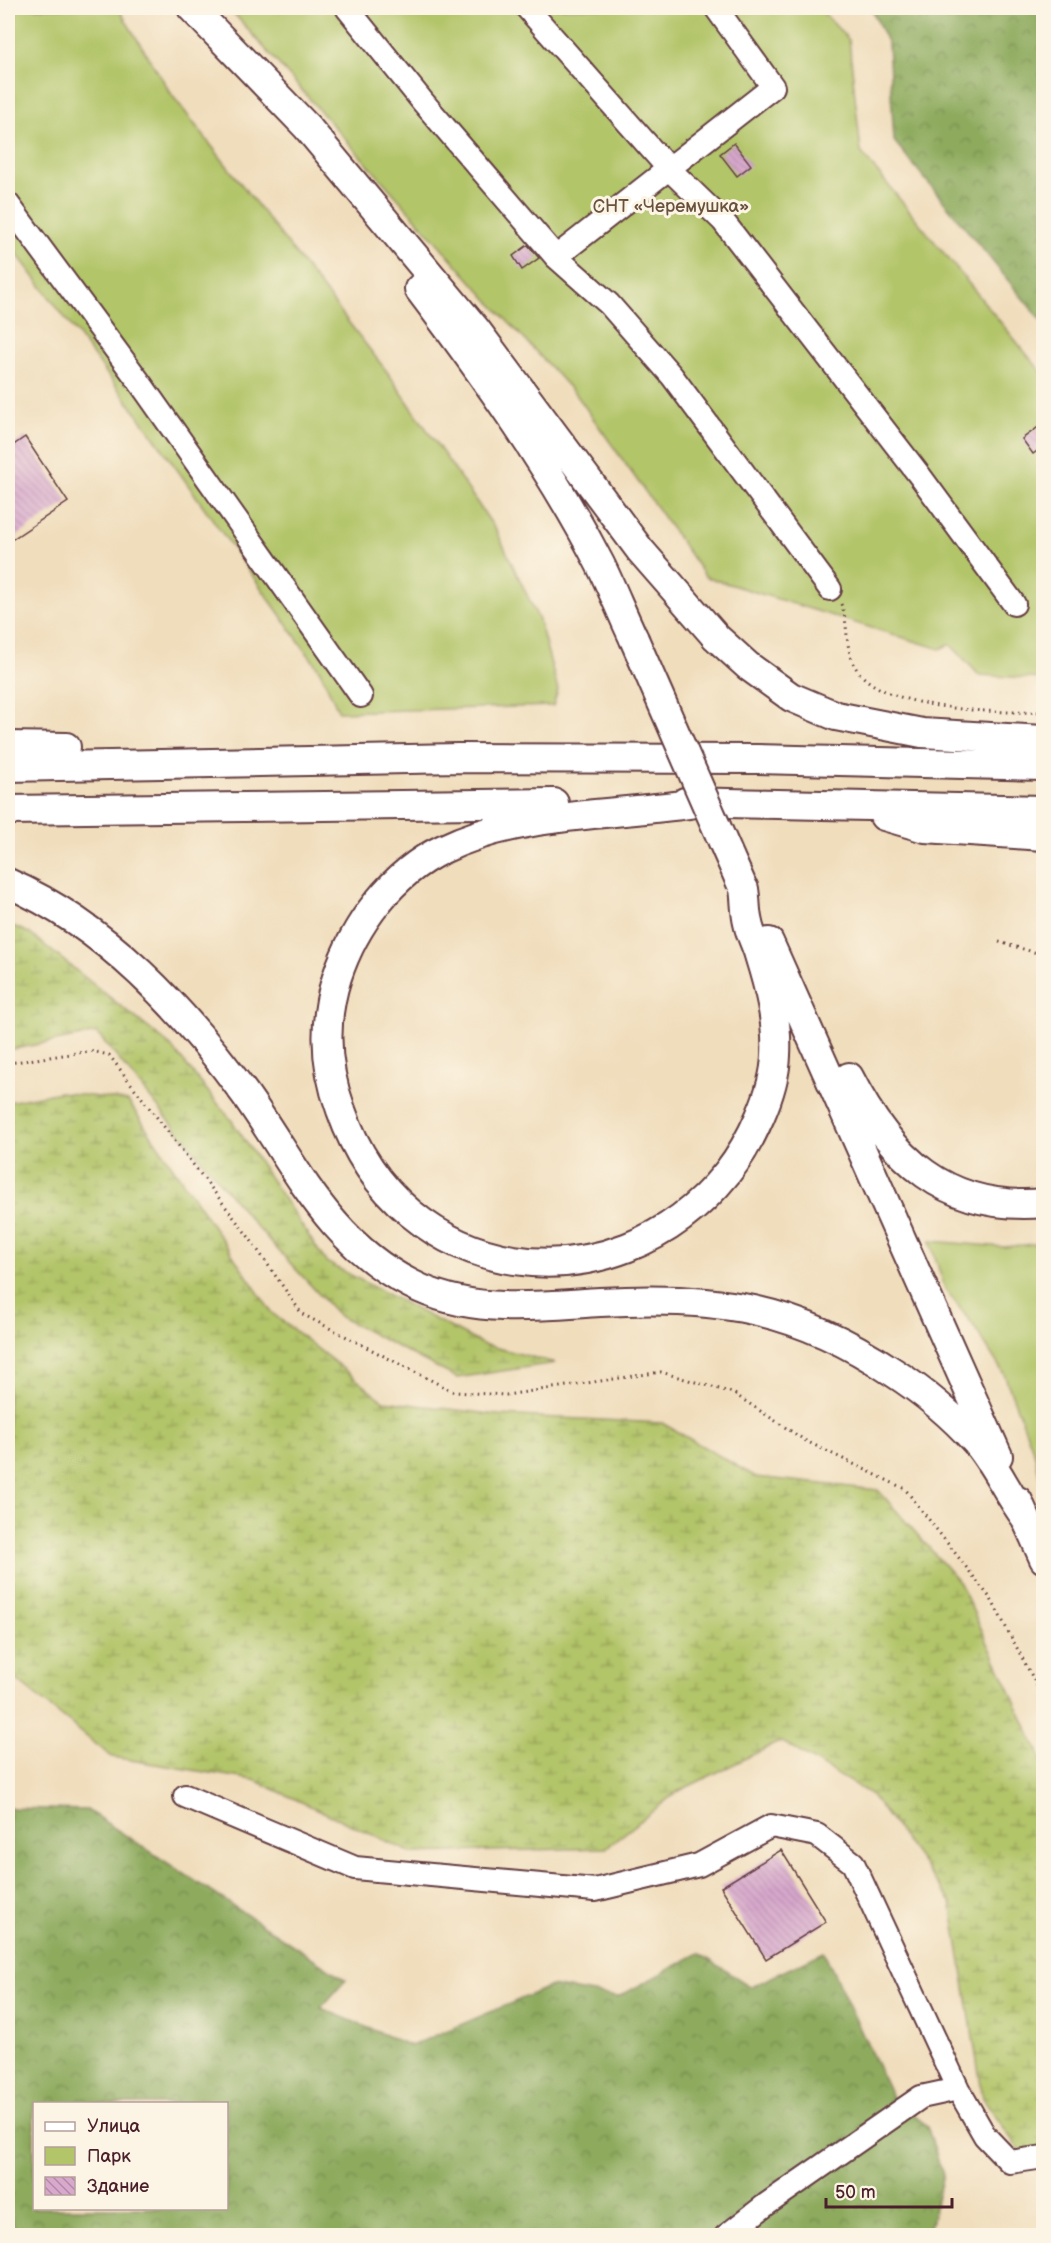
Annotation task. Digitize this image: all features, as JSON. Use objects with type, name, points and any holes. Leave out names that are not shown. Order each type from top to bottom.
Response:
[{"type":"main road","points":[[202,17],[394,256],[503,407],[558,492],[599,563],[1044,1559]]},
{"type":"main road","points":[[202,17],[307,127],[477,331],[640,550],[716,637],[748,666],[791,697],[846,718],[922,733],[1044,740]]},
{"type":"main road","points":[[8,746],[261,748],[331,761]]},
{"type":"main road","points":[[8,767],[458,758],[756,759],[1044,766]]},
{"type":"main road","points":[[703,802],[648,811],[527,822],[493,830],[440,850],[400,878],[384,894],[360,927],[343,961],[332,994],[327,1030],[328,1062],[336,1097],[347,1129],[364,1161],[387,1193],[418,1220],[447,1238],[486,1254],[518,1262],[554,1264],[596,1257],[629,1247],[658,1234],[684,1217],[713,1190],[734,1164],[752,1132],[766,1098],[776,1059],[775,1018],[759,954],[747,921],[742,886]]},
{"type":"main road","points":[[8,810],[703,802],[1044,810]]},
{"type":"main road","points":[[851,806],[925,828],[1044,836]]},
{"type":"main road","points":[[8,883],[102,940],[151,983],[213,1052],[240,1087],[327,1216],[354,1245],[395,1276],[427,1292],[468,1305],[530,1307],[614,1301],[696,1302],[735,1306],[811,1325],[855,1346],[932,1398],[978,1444],[1025,1517]]},
{"type":"main road","points":[[781,967],[827,1030],[865,1108],[904,1159],[931,1179],[954,1190],[1005,1203],[1044,1203]]},
{"type":"lane","points":[[346,8],[556,257],[609,304],[672,376],[830,589]]},
{"type":"lane","points":[[527,8],[668,168],[723,221],[920,476],[1014,604]]},
{"type":"lane","points":[[556,257],[773,87],[716,8]]},
{"type":"lane","points":[[8,204],[138,380],[361,696]]},
{"type":"lane","points":[[184,1796],[355,1868],[595,1890],[699,1865],[771,1826],[817,1835],[853,1863],[958,2089],[985,2136],[1010,2162],[1044,2157]]},
{"type":"lane","points":[[726,2235],[921,2097],[958,2089]]},
{"type":"path","points":[[1039,342],[1044,346]]},
{"type":"path","points":[[830,589],[843,606],[848,649],[858,671],[885,693],[949,708],[1044,712]]},
{"type":"path","points":[[999,942],[1044,955]]},
{"type":"path","points":[[8,1063],[91,1051],[109,1055],[248,1236],[302,1314],[454,1392],[506,1395],[661,1372],[733,1393],[806,1441],[905,1489],[991,1599],[1044,1699]]},
{"type":"green space","points":[[8,8],[118,8],[172,95],[388,373],[496,530],[539,620],[558,690],[553,706],[339,712],[320,671],[152,434],[8,242]]},
{"type":"green space","name":"СНТ «Черемушка»","points":[[229,8],[819,8],[849,40],[861,152],[1043,374],[1043,679],[979,675],[950,644],[940,649],[706,577],[578,397],[489,301]]},
{"type":"green space","points":[[871,8],[1043,8],[1043,323],[894,141],[888,44]]},
{"type":"green space","points":[[8,924],[29,933],[171,1046],[232,1121],[326,1262],[482,1344],[555,1363],[457,1378],[340,1317],[255,1225],[97,1033],[8,1050]]},
{"type":"green space","points":[[60,1092],[128,1101],[272,1313],[384,1401],[498,1415],[662,1423],[756,1477],[878,1490],[960,1583],[1043,1762],[1043,2148],[1024,2157],[983,2098],[951,1902],[872,1795],[781,1741],[677,1792],[606,1848],[412,1853],[254,1780],[112,1757],[8,1673],[8,1102]]},
{"type":"green space","points":[[930,1241],[1004,1247],[1043,1243],[1043,1493],[1035,1455],[1004,1374],[973,1325],[945,1289]]},
{"type":"green space","points":[[8,1808],[87,1810],[346,1980],[321,2008],[411,2046],[551,1986],[618,1997],[699,1953],[751,1987],[824,1952],[892,2097],[927,2126],[943,2175],[928,2235],[25,2236],[8,2221]]},
{"type":"building","points":[[734,143],[751,165],[737,176],[720,154]]},
{"type":"building","points":[[528,245],[539,258],[522,270],[513,256]]},
{"type":"building","points":[[1044,423],[1044,446],[1033,454],[1022,439]]},
{"type":"building","points":[[25,437],[68,502],[8,542],[8,449]]},
{"type":"building","points":[[781,1850],[826,1922],[766,1959],[721,1887]]}]
